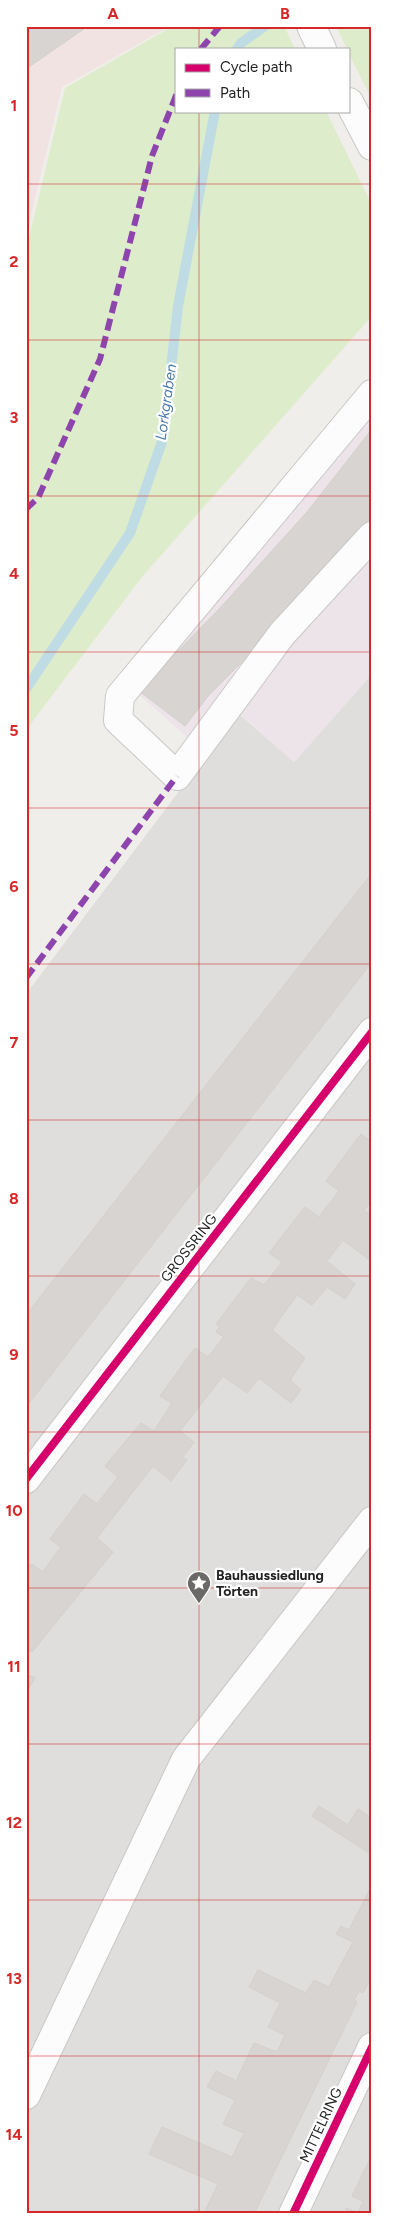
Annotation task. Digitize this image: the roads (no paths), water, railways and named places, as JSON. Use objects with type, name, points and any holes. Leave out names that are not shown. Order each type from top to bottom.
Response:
[{"type":"street","points":[[311,26],[322,48]]},
{"type":"street","points":[[350,104],[372,146]]},
{"type":"street","points":[[372,394],[120,696],[118,720],[176,776],[282,634],[372,536]]},
{"type":"street","name":"GROSSRING","points":[[26,1479],[372,1032]]},
{"type":"street","points":[[26,2095],[186,1759],[372,1521]]},
{"type":"street","name":"MITTELRING","points":[[293,2214],[372,2047]]},
{"type":"waterway","name":"Lorkgraben","points":[[238,48],[241,43],[265,26]]},
{"type":"waterway","name":"Lorkgraben","points":[[26,689],[130,533],[163,439],[178,306],[215,112]]},
{"type":"place","name":"Bauhaussiedlung Törten","points":[[199,1604]]}]
